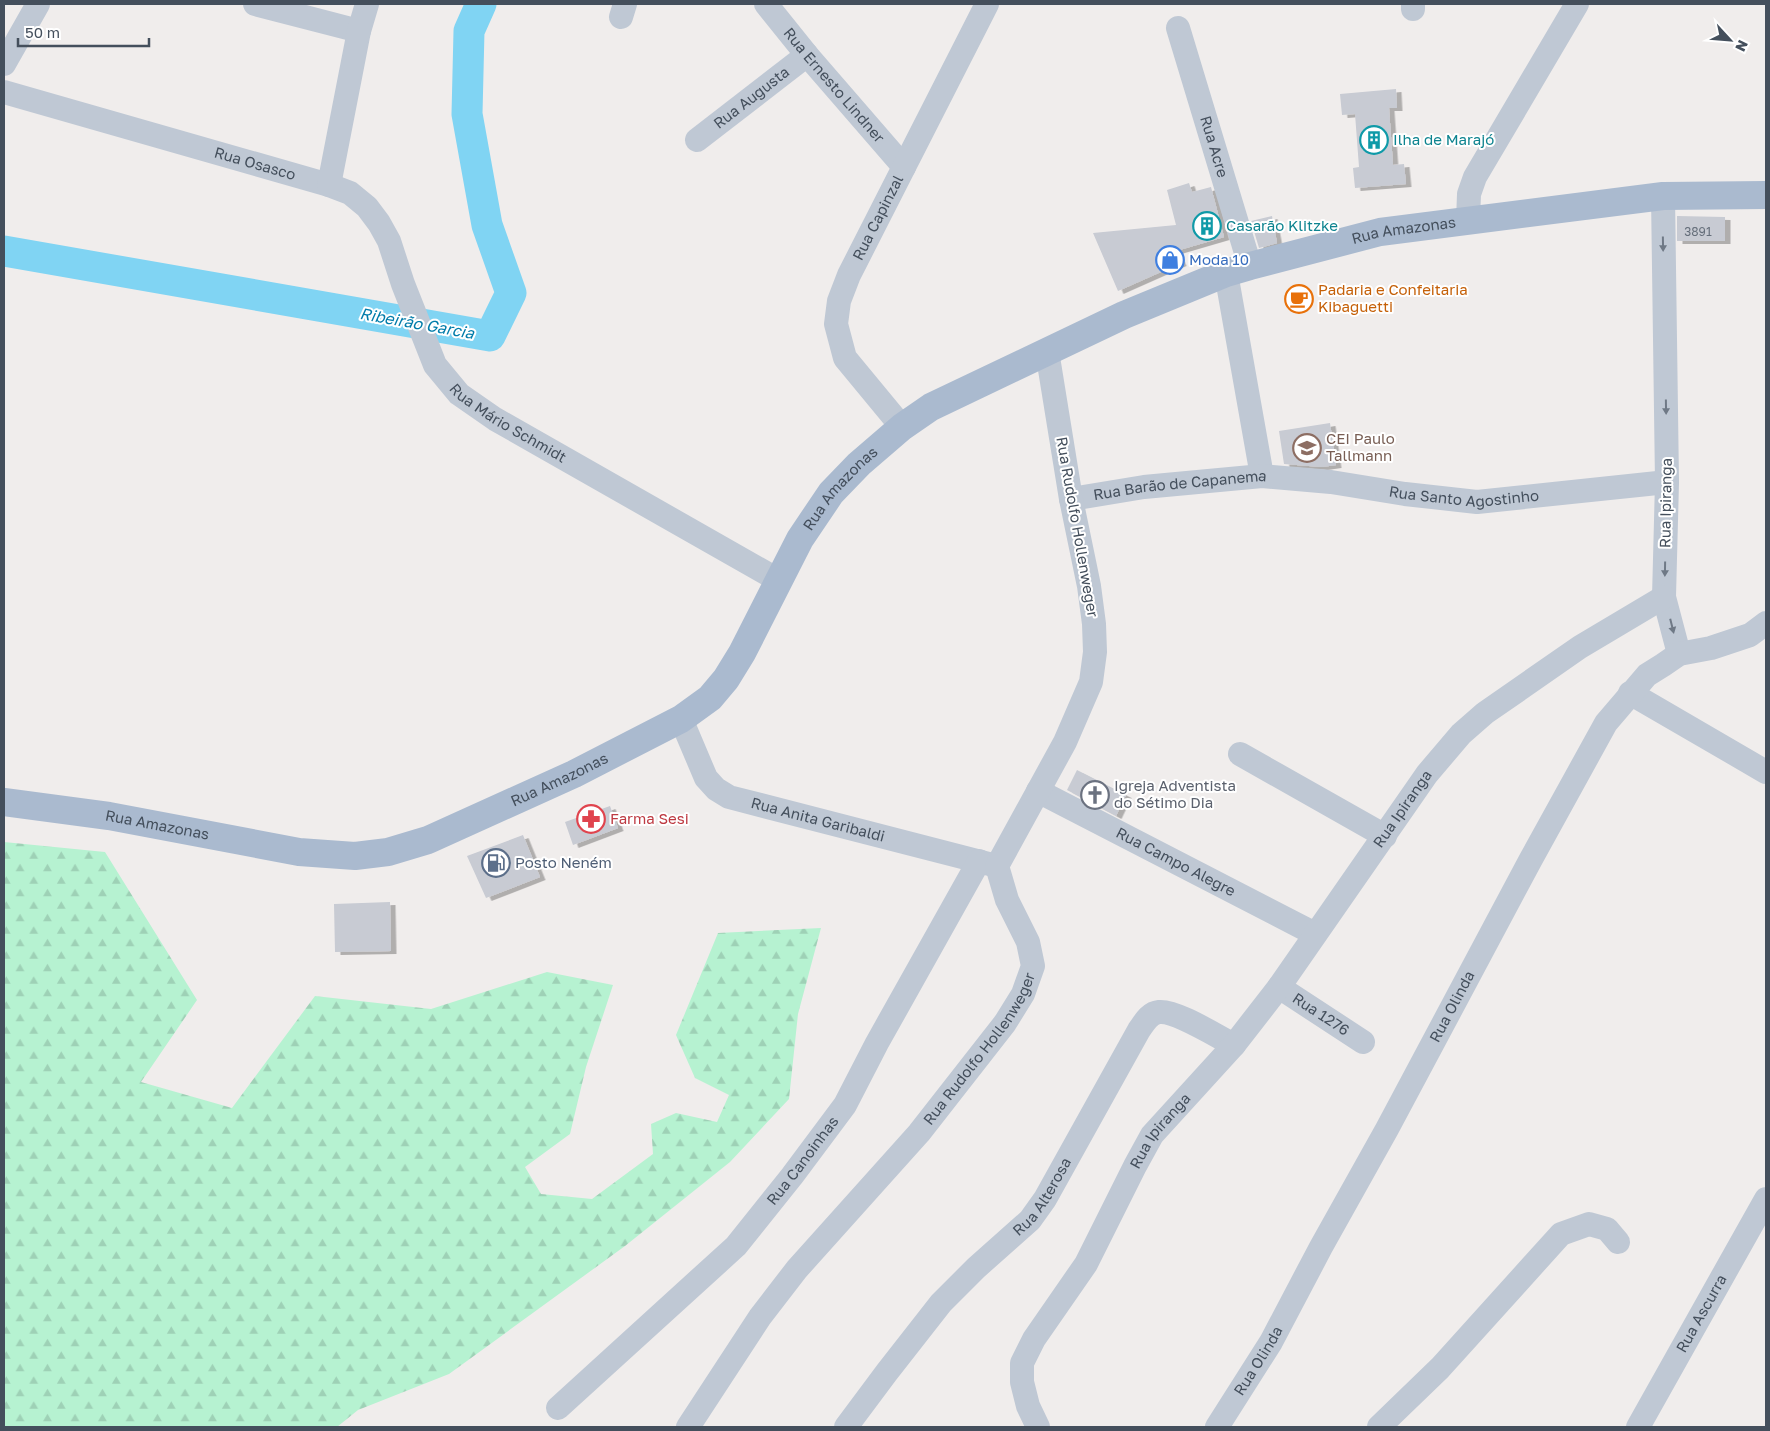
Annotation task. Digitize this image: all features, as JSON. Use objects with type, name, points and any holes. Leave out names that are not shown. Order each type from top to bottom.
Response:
[{"type":"main road","name":"Rua Amazonas","points":[[4,802],[115,817],[299,852],[355,856],[388,852],[428,840],[574,774],[681,719],[710,698],[726,679],[742,653],[800,539],[831,493],[859,464],[902,427],[931,407],[1047,351],[1124,315],[1238,269],[1380,232],[1663,196],[1766,195]]},
{"type":"street","points":[[4,64],[38,4]]},
{"type":"street","points":[[255,4],[359,31]]},
{"type":"street","points":[[329,185],[359,31],[367,4]]},
{"type":"street","name":"Rua Ernesto Lindner","points":[[766,4],[807,55],[904,167]]},
{"type":"street","name":"Rua Capinzal","points":[[902,427],[845,358],[836,324],[839,301],[849,275],[987,4]]},
{"type":"street","points":[[1468,221],[1469,194],[1475,177],[1577,4]]},
{"type":"street","name":"Rua Acre","points":[[1178,28],[1238,269]]},
{"type":"street","name":"Rua Augusta","points":[[697,140],[807,55]]},
{"type":"street","name":"Rua Osasco","points":[[4,92],[329,185]]},
{"type":"street","name":"Rua Mário Schmidt","points":[[329,185],[350,193],[367,207],[379,223],[389,241],[403,284],[435,365],[459,394],[494,419],[778,580]]},
{"type":"street","name":"Rua Ipiranga","points":[[1038,1427],[1024,1416],[1022,1362],[1034,1339],[1086,1264],[1134,1166],[1152,1135],[1234,1045],[1279,987],[1442,755],[1461,734],[1484,713],[1580,647],[1664,598],[1667,482],[1663,196]]},
{"type":"street","name":"Rua Barão de Capanema","points":[[1071,499],[1144,487],[1262,476],[1238,269]]},
{"type":"street","name":"Rua Rudolfo Hollenweger","points":[[688,1427],[760,1317],[796,1269],[919,1133],[1005,1022],[1023,994],[1032,966],[1028,942],[988,863],[1038,791],[1065,742],[1091,682],[1095,652],[1094,624],[1089,586],[1071,499],[1047,351]]},
{"type":"street","name":"Rua Santo Agostinho","points":[[1262,476],[1331,482],[1405,494],[1477,502],[1667,482]]},
{"type":"street","points":[[1664,598],[1679,654],[1711,648],[1750,635],[1766,622]]},
{"type":"street","name":"Rua Olinda","points":[[1217,1427],[1271,1342],[1606,722],[1630,693],[1648,676],[1679,654]]},
{"type":"street","points":[[1630,693],[1766,772]]},
{"type":"street","name":"Rua Anita Garibaldi","points":[[681,719],[706,778],[729,797],[988,863]]},
{"type":"street","points":[[1240,754],[1385,836]]},
{"type":"street","name":"Rua Campo Alegre","points":[[1038,791],[1315,934]]},
{"type":"street","name":"Rua Canoinhas","points":[[558,1408],[736,1246],[792,1176],[845,1105],[886,1026],[988,863]]},
{"type":"street","name":"Rua 1276","points":[[1279,987],[1363,1042]]},
{"type":"street","name":"Rua Alterosa","points":[[846,1427],[941,1303],[976,1268],[1030,1220],[1045,1199],[1134,1038],[1148,1017],[1158,1012],[1171,1014],[1234,1045]]},
{"type":"street","name":"Rua Ascurra","points":[[1638,1427],[1766,1199]]},
{"type":"street","points":[[1378,1427],[1440,1368],[1561,1234],[1589,1224],[1607,1229],[1618,1242]]},
{"type":"green space","points":[[4,842],[105,852],[197,1000],[141,1082],[232,1108],[315,996],[431,1009],[547,972],[613,985],[586,1067],[570,1134],[525,1167],[541,1194],[592,1199],[653,1154],[651,1124],[676,1113],[717,1122],[729,1095],[695,1078],[676,1035],[718,933],[821,928],[798,1014],[789,1099],[730,1162],[625,1246],[449,1374],[358,1410],[337,1427],[4,1427]]},
{"type":"building","name":"Ilha de Marajó","points":[[1396,89],[1397,108],[1389,108],[1393,165],[1404,164],[1406,184],[1355,188],[1353,168],[1359,167],[1355,114],[1342,115],[1340,94]]},
{"type":"building","points":[[1189,183],[1192,192],[1211,187],[1224,237],[1176,251],[1181,263],[1118,291],[1093,233],[1176,225],[1167,190]]},
{"type":"building","points":[[1272,216],[1277,243],[1259,248],[1251,221]]},
{"type":"building","points":[[1677,216],[1725,217],[1725,241],[1677,241]]},
{"type":"building","name":"CEI Paulo Tallmann","points":[[1330,423],[1336,465],[1322,467],[1284,464],[1279,431]]},
{"type":"building","name":"Igreja Adventista do Sétimo Dia","points":[[1077,770],[1126,795],[1116,816],[1067,790]]},
{"type":"building","points":[[610,806],[618,828],[573,845],[565,822]]},
{"type":"building","points":[[523,835],[540,877],[486,898],[467,856]]},
{"type":"building","points":[[390,902],[391,951],[335,952],[334,904]]},
{"type":"waterway","name":"Ribeirão Garcia","points":[[4,251],[490,336],[511,293],[487,225],[467,114],[469,31],[481,4]]},
{"type":"place","name":"Ilha de Marajó","points":[[1374,140]]},
{"type":"place","name":"Casarão Klitzke","points":[[1207,226]]},
{"type":"place","name":"Moda 10","points":[[1170,260]]},
{"type":"place","name":"Padaria e Confeitaria Kibaguetti","points":[[1299,299]]},
{"type":"place","name":"CEI Paulo Tallmann","points":[[1307,448]]},
{"type":"place","name":"Igreja Adventista do Sétimo Dia","points":[[1095,795]]},
{"type":"place","name":"Farma Sesi","points":[[591,819]]},
{"type":"place","name":"Posto Neném","points":[[496,863]]}]
